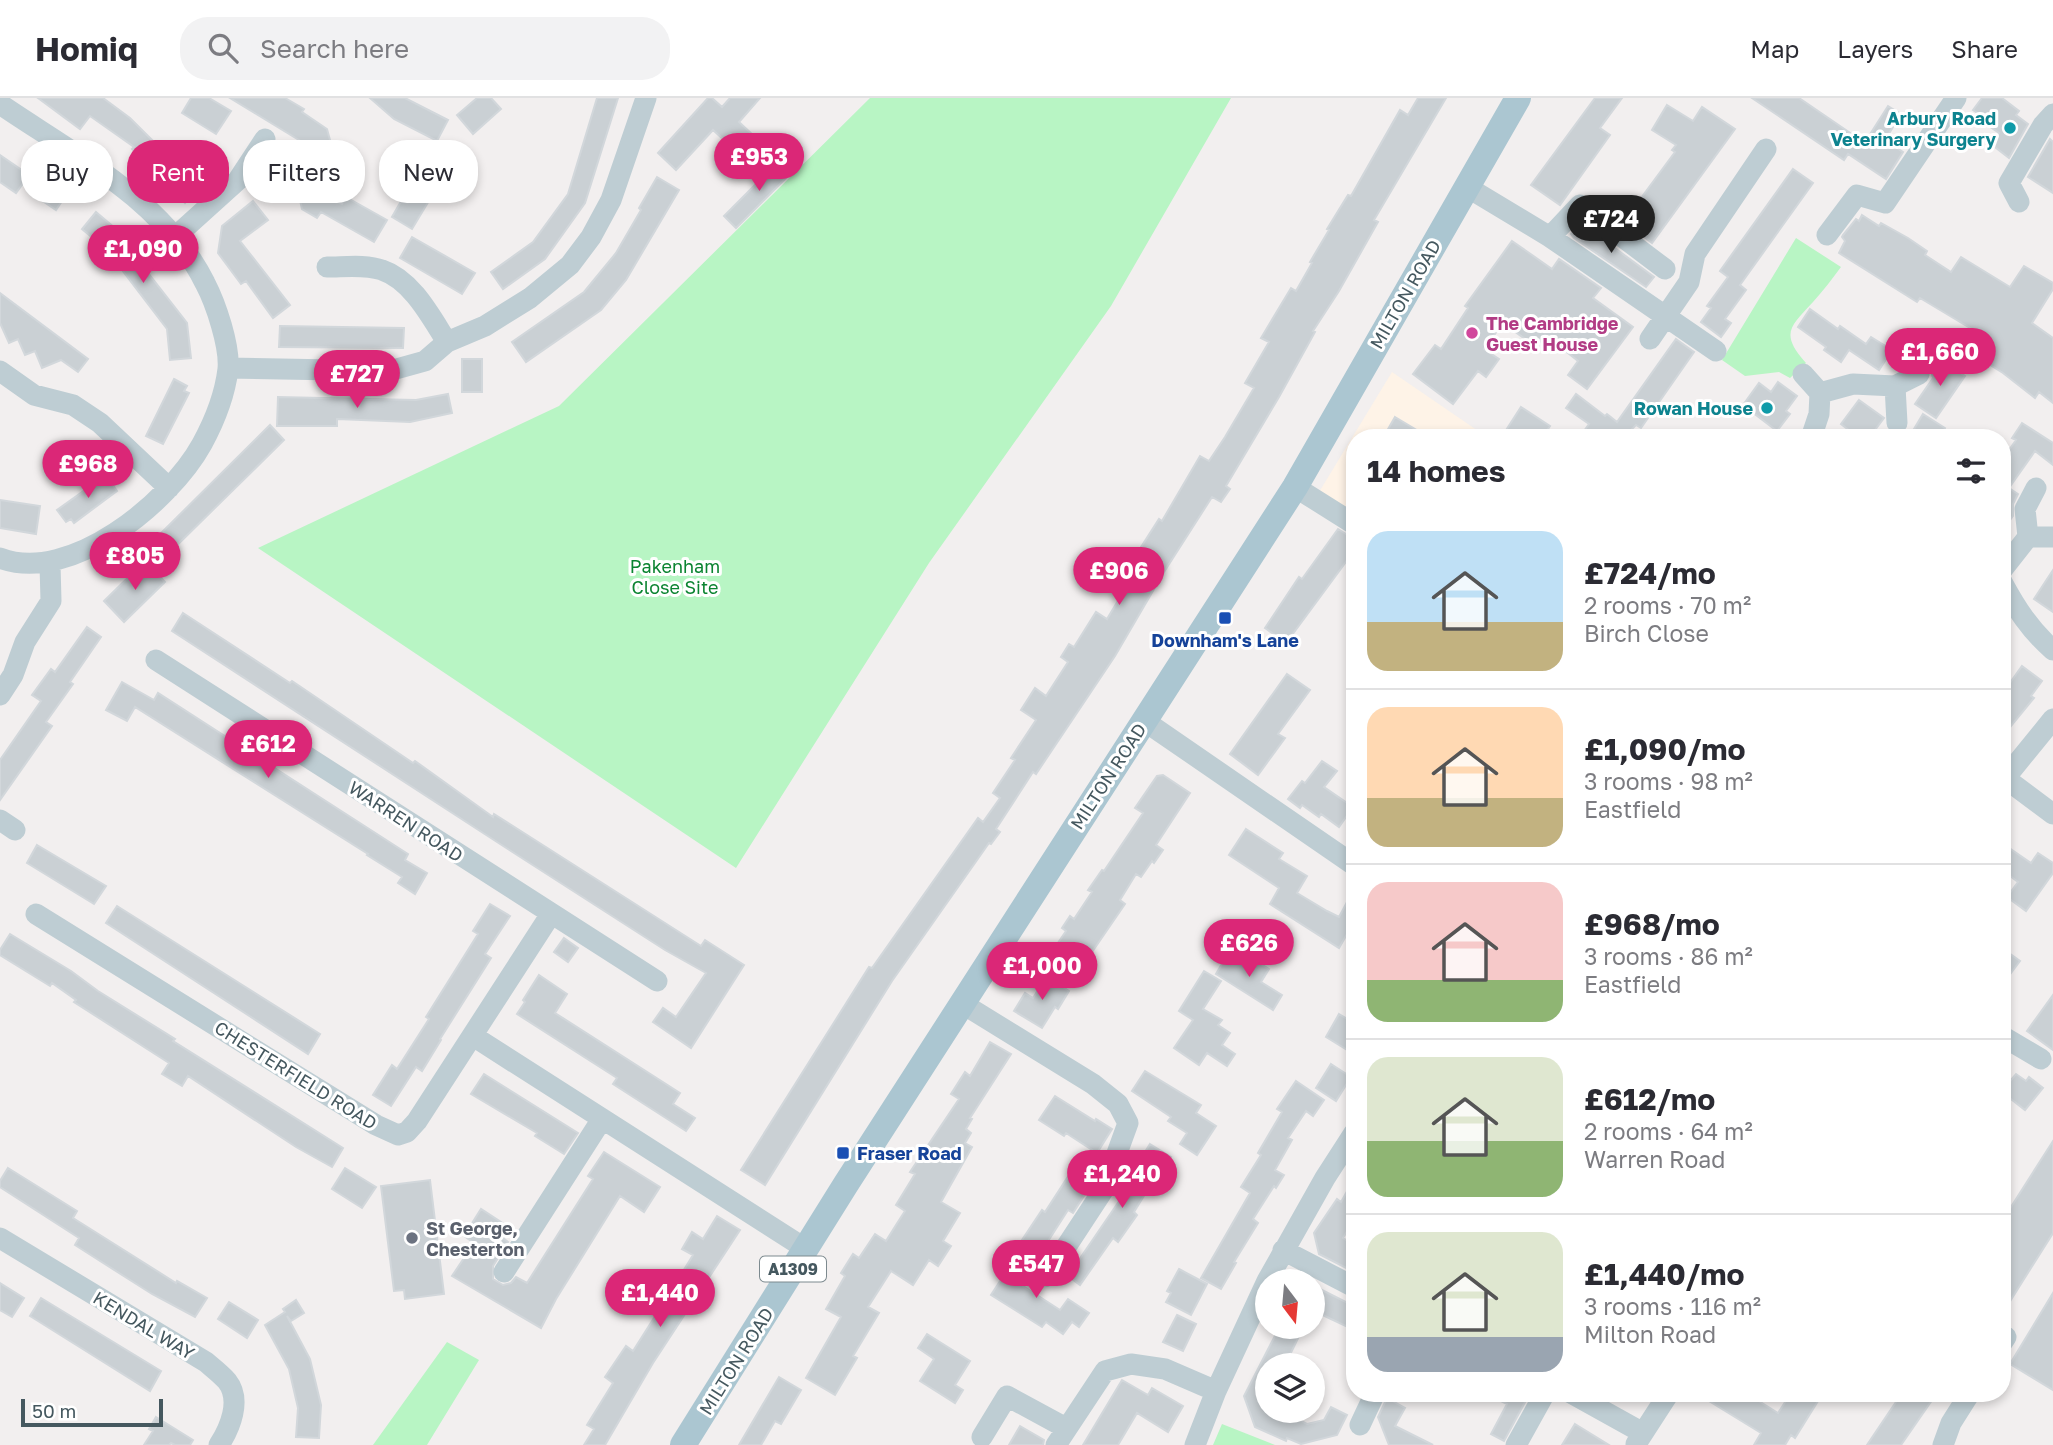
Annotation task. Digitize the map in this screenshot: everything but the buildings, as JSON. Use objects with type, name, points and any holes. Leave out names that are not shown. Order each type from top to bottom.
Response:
[{"type":"main road","name":"MILTON ROAD","points":[[683,1445],[1143,720],[1295,487],[1518,98]]},
{"type":"street","points":[[228,368],[389,371],[425,361],[447,342],[485,326],[530,298],[570,265],[591,237],[611,200],[646,98]]},
{"type":"street","points":[[1827,235],[1857,195],[1885,203],[1956,98]]},
{"type":"street","points":[[0,104],[118,185],[176,236],[206,283],[223,331],[228,368],[216,414],[201,446],[169,488],[107,540],[50,564],[15,564],[0,558]]},
{"type":"street","points":[[2020,202],[2009,183],[2043,125],[2053,114]]},
{"type":"street","points":[[176,236],[238,180],[265,139]]},
{"type":"street","points":[[1650,339],[1689,282],[1695,254],[1766,149]]},
{"type":"street","points":[[1467,187],[1550,237],[1716,351]]},
{"type":"street","points":[[1550,237],[1580,205],[1665,269]]},
{"type":"street","points":[[327,267],[381,269],[399,279],[431,317],[447,342]]},
{"type":"street","points":[[0,371],[34,395],[73,405],[100,423],[169,488]]},
{"type":"street","points":[[1803,374],[1820,393],[1819,414],[1814,429]]},
{"type":"street","points":[[1820,393],[1853,384],[1895,386],[1919,374]]},
{"type":"street","points":[[1895,386],[1897,423]]},
{"type":"street","points":[[1295,487],[1346,519]]},
{"type":"street","points":[[2011,559],[2028,537],[2025,509],[2036,488]]},
{"type":"street","points":[[2028,537],[2053,537]]},
{"type":"street","points":[[0,695],[13,675],[25,642],[51,601],[50,564]]},
{"type":"street","points":[[2011,598],[2020,615],[2053,650]]},
{"type":"street","name":"WARREN ROAD","points":[[156,660],[657,981]]},
{"type":"street","points":[[2011,769],[2053,719]]},
{"type":"street","points":[[1143,720],[1346,860]]},
{"type":"street","points":[[2011,782],[2053,814]]},
{"type":"street","name":"CHESTERFIELD ROAD","points":[[36,914],[376,1125],[398,1135],[407,1132],[417,1121],[551,914]]},
{"type":"street","points":[[963,1004],[1093,1084],[1118,1104],[1128,1123],[1104,1189],[1047,1276]]},
{"type":"street","points":[[473,1036],[806,1249]]},
{"type":"street","points":[[2011,1041],[2041,1059]]},
{"type":"street","points":[[504,1272],[602,1119]]},
{"type":"street","points":[[1273,1269],[1346,1145]]},
{"type":"street","name":"KENDAL WAY","points":[[0,1238],[206,1362],[229,1383],[234,1399],[233,1415],[219,1445]]},
{"type":"street","points":[[1283,1250],[1346,1283]]},
{"type":"street","points":[[1195,1445],[1216,1391],[1255,1307]]},
{"type":"street","points":[[982,1437],[1007,1396],[1061,1436],[1105,1371],[1131,1364],[1165,1369],[1216,1391]]},
{"type":"street","points":[[1360,1425],[1372,1402]]},
{"type":"street","points":[[1516,1445],[1540,1402]]},
{"type":"street","points":[[1584,1402],[1640,1439],[1663,1402]]},
{"type":"street","points":[[1943,1445],[1951,1423],[1964,1402]]},
{"type":"shaded area","points":[[1392,372],[1475,429],[1357,429]]},
{"type":"shaded area","points":[[1346,448],[1346,528],[1313,502]]},
{"type":"green space","name":"Pakenham Close Site","points":[[870,98],[1231,98],[1111,306],[929,563],[736,868],[258,548],[559,406]]},
{"type":"green space","points":[[1796,238],[1841,267],[1791,330],[1793,344],[1806,363],[1790,378],[1779,372],[1745,376],[1722,360]]},
{"type":"green space","points":[[447,1342],[479,1360],[427,1445],[373,1445]]},
{"type":"green space","points":[[1222,1424],[1275,1445],[1213,1445]]},
{"type":"place","name":"Arbury Road Veterinary Surgery","points":[[2010,128]]},
{"type":"place","name":"The Cambridge Guest House","points":[[1472,333]]},
{"type":"place","name":"Rowan House","points":[[1767,408]]},
{"type":"place","name":"Downham's Lane","points":[[1225,618]]},
{"type":"place","name":"Fraser Road","points":[[843,1153]]},
{"type":"place","name":"St George, Chesterton","points":[[412,1238]]}]
